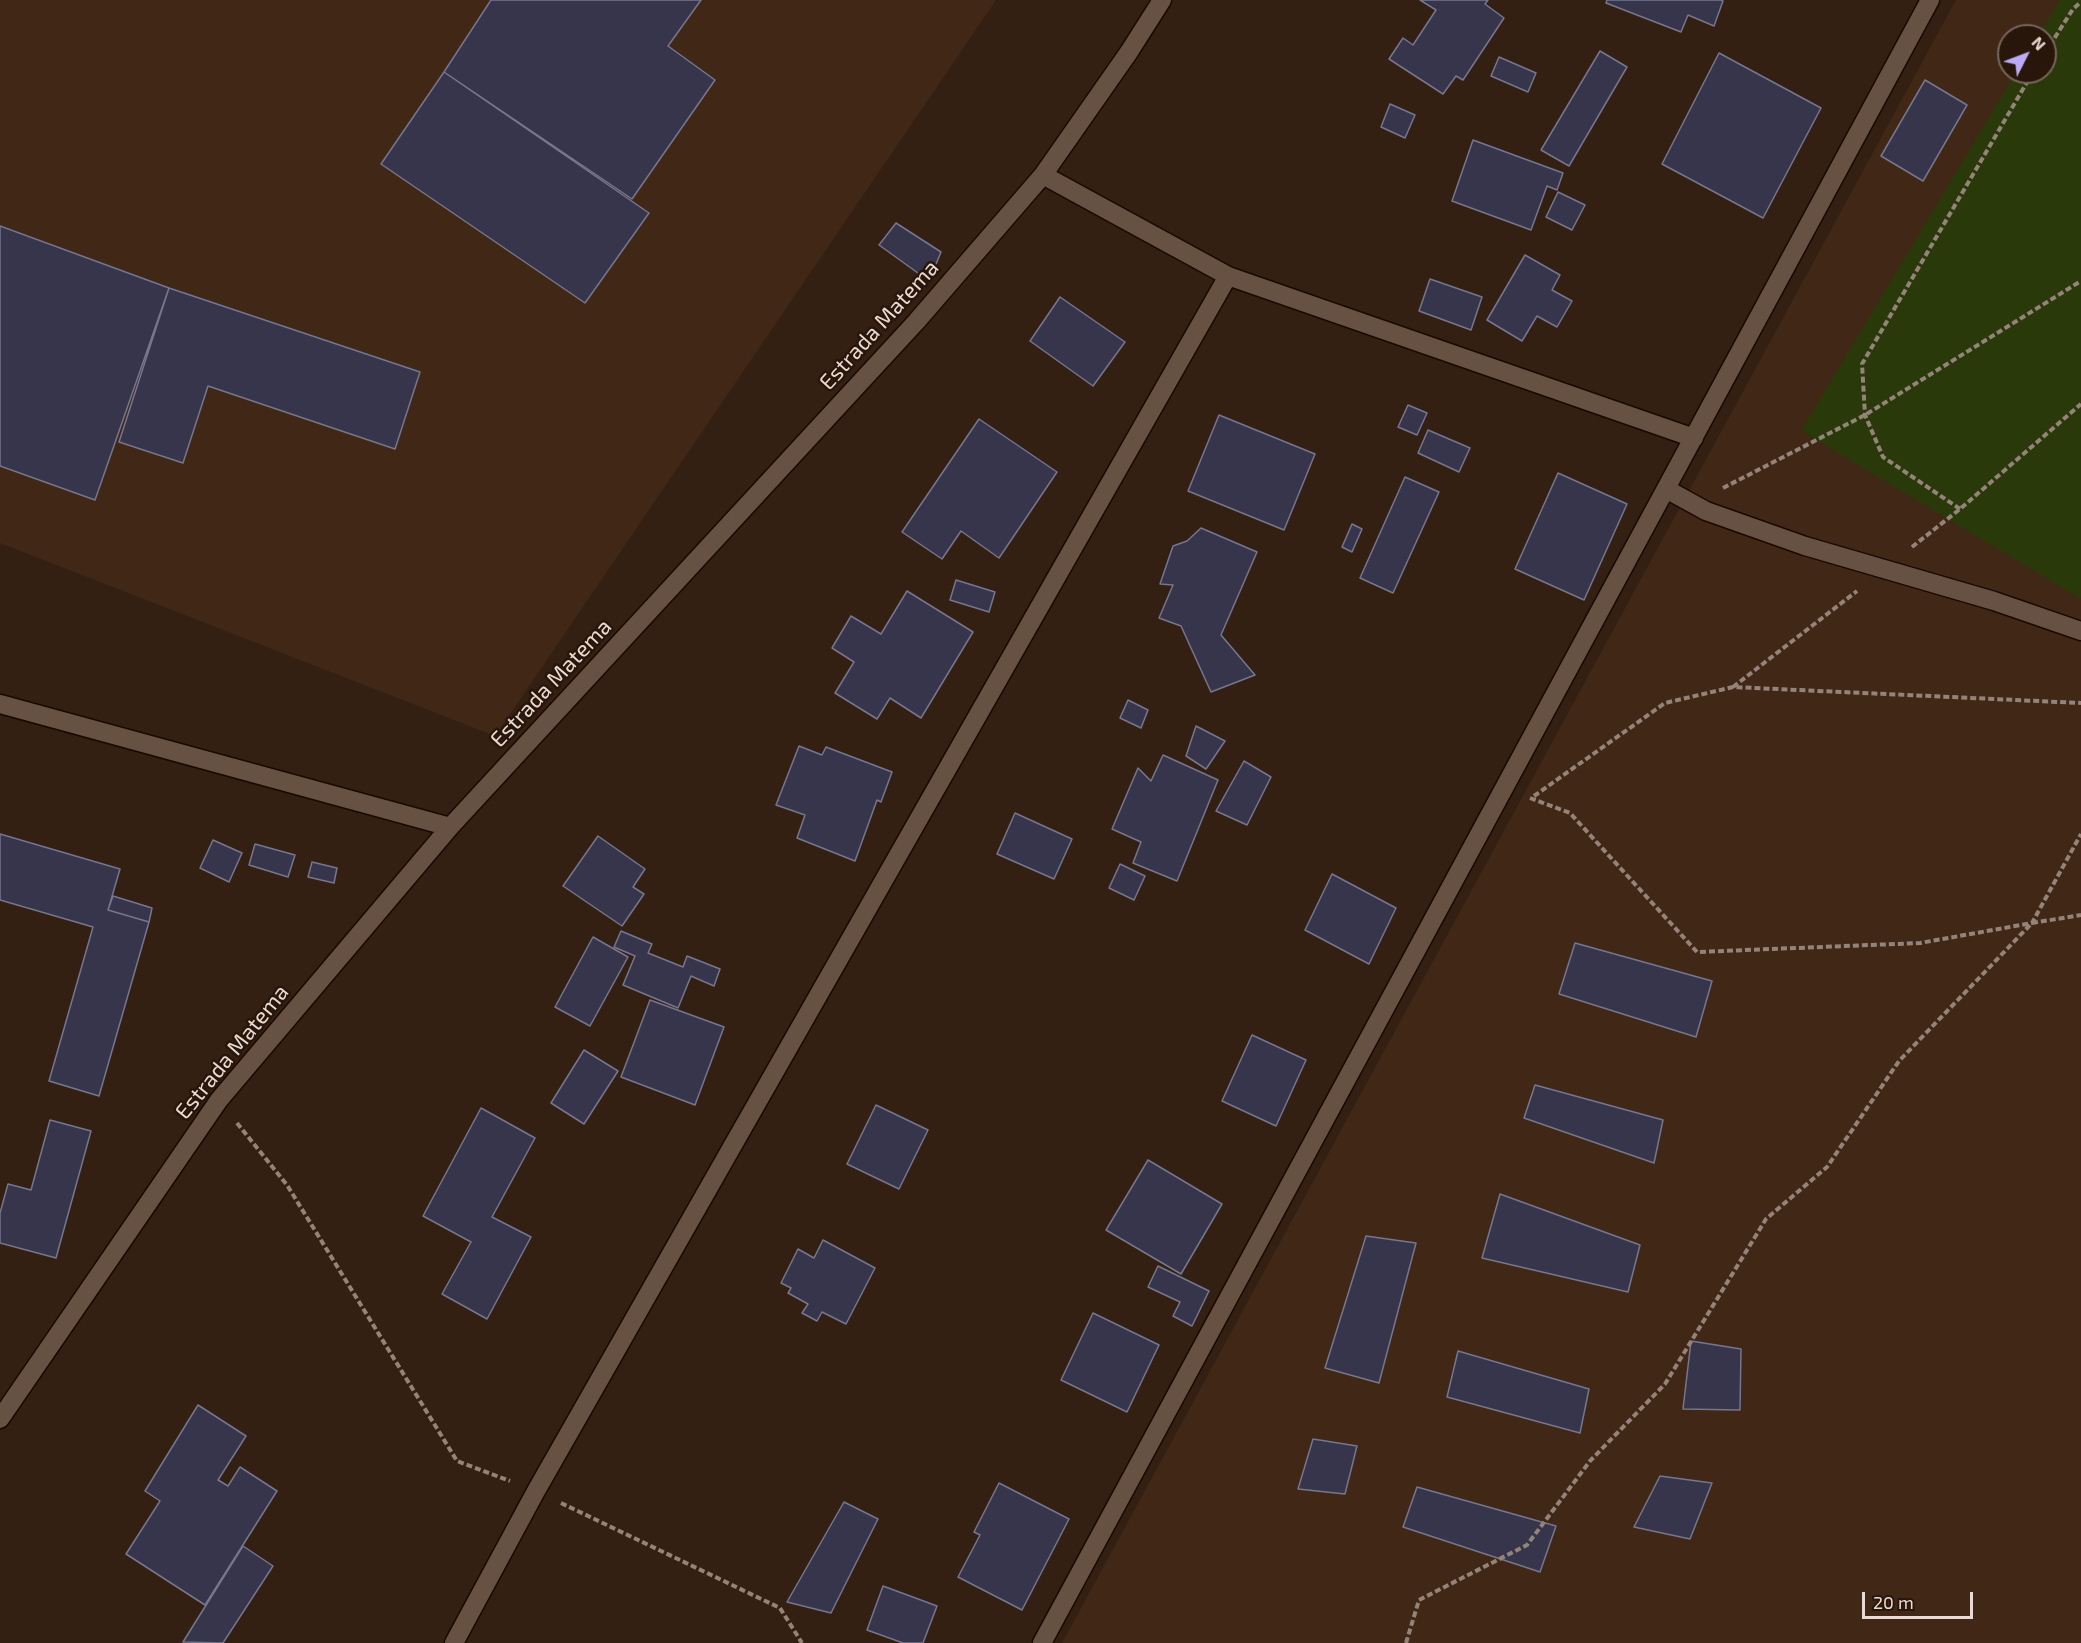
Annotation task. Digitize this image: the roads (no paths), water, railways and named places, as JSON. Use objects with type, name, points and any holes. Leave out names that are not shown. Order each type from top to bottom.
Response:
[{"type":"street","name":"Estrada Matema","points":[[0,1419],[219,1100],[450,827],[916,322],[1043,175],[1129,52],[1162,0]]},
{"type":"street","points":[[1042,1643],[1930,0]]},
{"type":"street","points":[[1043,175],[1228,276],[1694,438]]},
{"type":"street","points":[[454,1643],[536,1491],[1228,276]]},
{"type":"street","points":[[1666,489],[1695,506],[1805,546],[1994,601],[2081,631]]},
{"type":"street","points":[[0,704],[450,827]]}]
